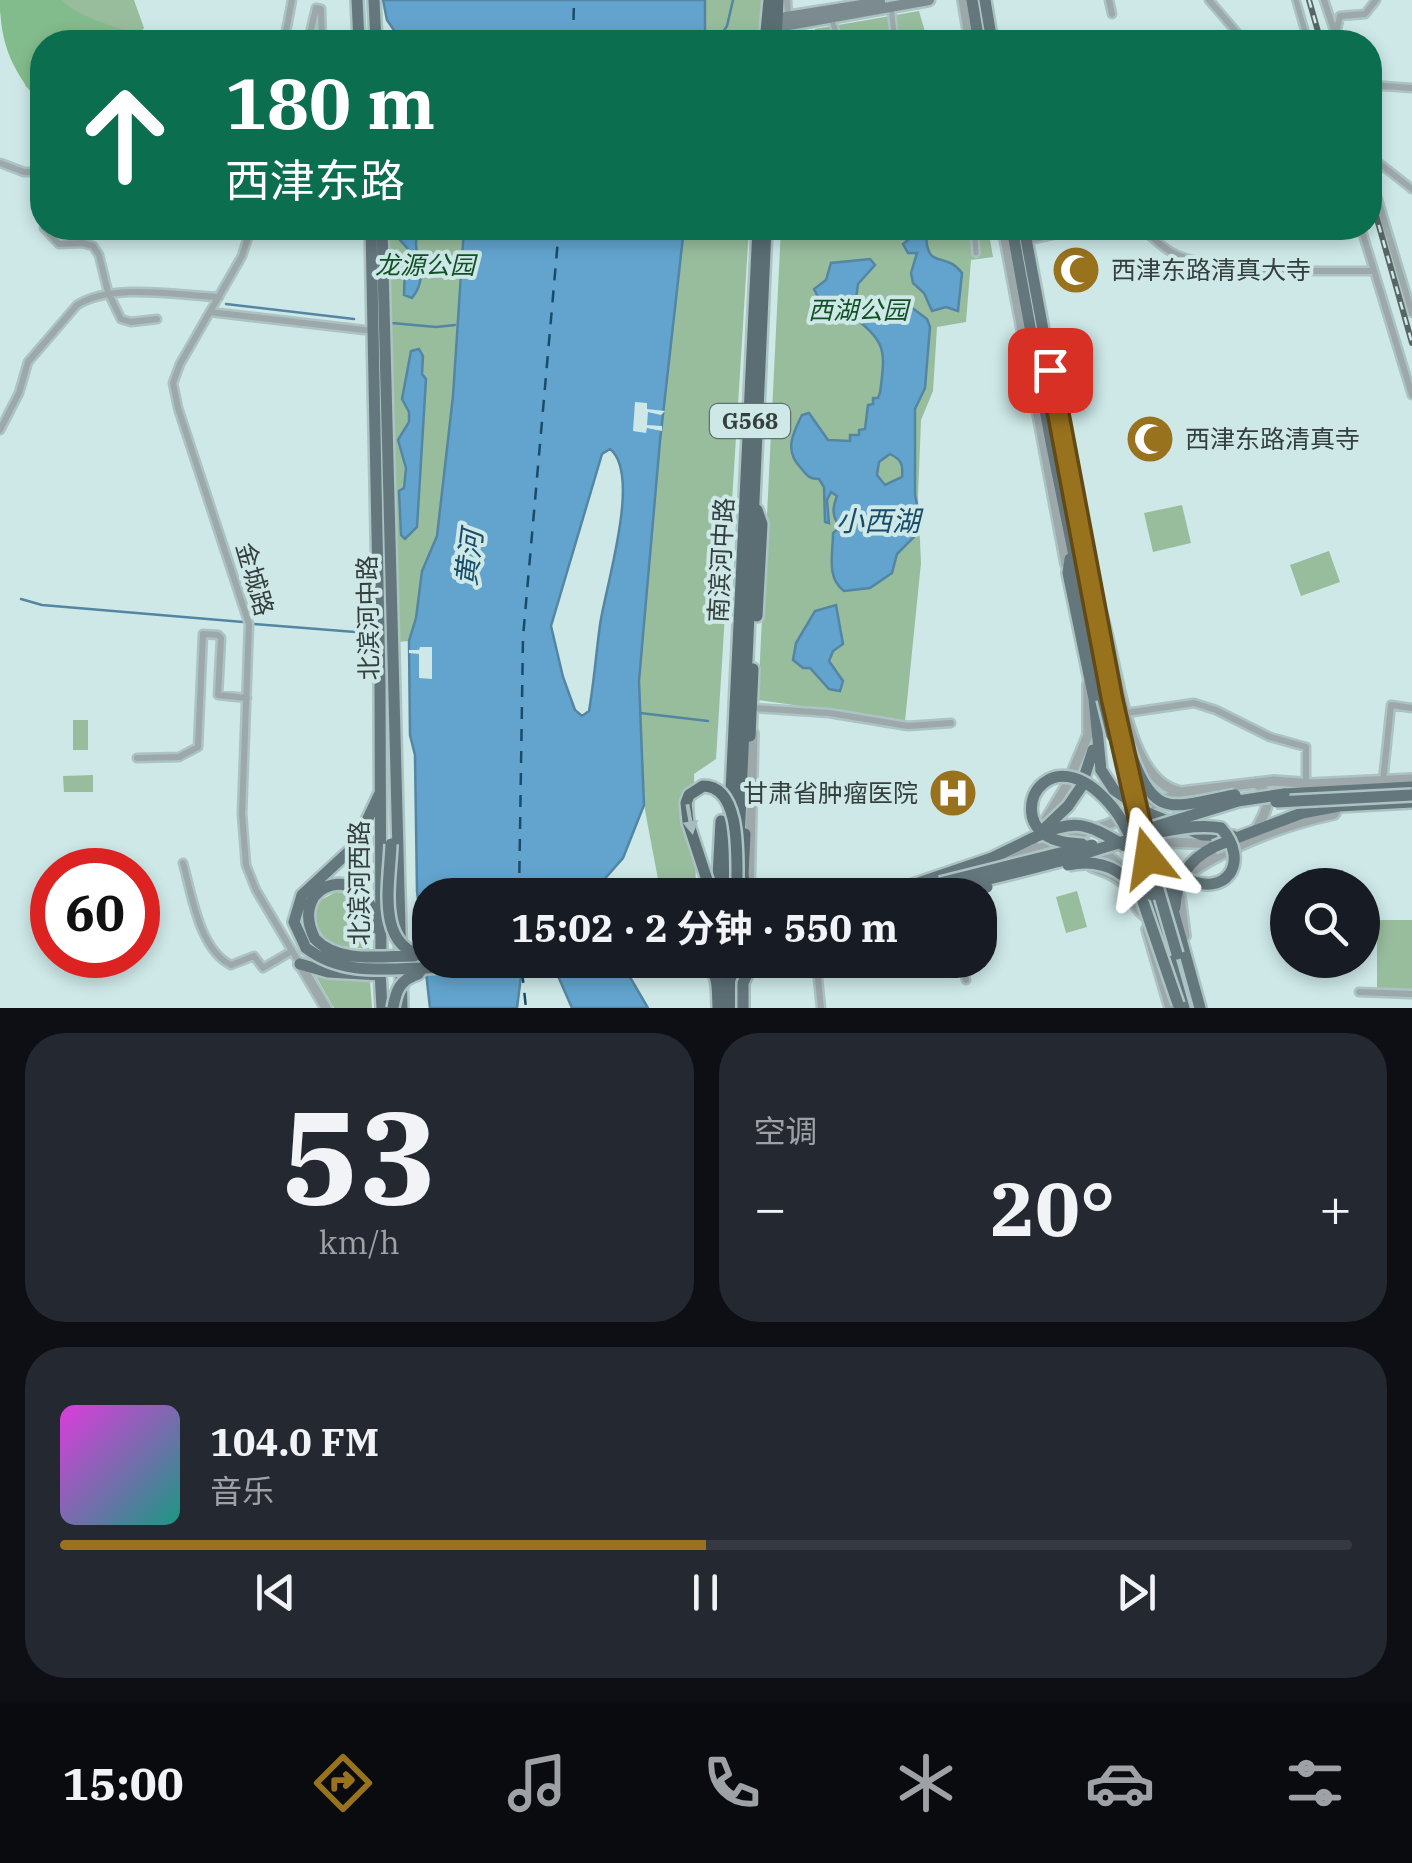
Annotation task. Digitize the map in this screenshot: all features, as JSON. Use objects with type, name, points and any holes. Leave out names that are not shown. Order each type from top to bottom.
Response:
[{"type":"highway","points":[[769,0],[773,25]]},
{"type":"highway","points":[[773,25],[778,0]]},
{"type":"highway","name":"南滨河中路","points":[[727,878],[757,240]]},
{"type":"highway","name":"南滨河中路","points":[[738,878],[765,240]]},
{"type":"highway","points":[[744,878],[762,524],[754,502]]},
{"type":"highway","points":[[715,878],[734,624],[741,614]]},
{"type":"highway","points":[[708,878],[686,811],[690,796],[703,786],[718,789],[724,795],[734,818],[736,878]]},
{"type":"highway","points":[[715,1008],[716,978]]},
{"type":"highway","points":[[727,978],[727,1008]]},
{"type":"highway","points":[[739,978],[743,1008]]},
{"type":"main road","points":[[361,0],[362,30]]},
{"type":"main road","points":[[374,0],[375,30]]},
{"type":"main road","points":[[773,25],[891,3],[929,0]]},
{"type":"main road","points":[[972,0],[977,30]]},
{"type":"main road","points":[[984,0],[990,30]]},
{"type":"main road","points":[[773,25],[891,3]]},
{"type":"main road","name":"北滨河中路","points":[[371,240],[381,792]]},
{"type":"main road","name":"北滨河中路","points":[[382,240],[402,1008]]},
{"type":"main road","points":[[1014,240],[1071,545],[1152,896],[1186,1007]]},
{"type":"main road","points":[[1026,240],[1102,645],[1142,780],[1156,798],[1166,804],[1185,806],[1246,793],[1412,787]]},
{"type":"main road","points":[[1071,545],[1068,572],[1101,770],[1114,790],[1131,803],[1202,835],[1230,842]]},
{"type":"main road","points":[[1102,645],[1107,699],[1139,826],[1178,954],[1186,1007]]},
{"type":"main road","points":[[393,731],[389,913],[392,933],[412,954]]},
{"type":"main road","points":[[1040,840],[1081,787],[1092,762],[1096,731]]},
{"type":"main road","points":[[1092,848],[1044,834],[1032,815],[1032,802],[1038,788],[1048,780],[1073,776],[1096,790],[1123,824],[1152,896]]},
{"type":"main road","points":[[381,792],[355,846],[302,895],[294,922],[311,944],[339,954],[412,959]]},
{"type":"main road","name":"北滨河西路","points":[[381,792],[381,975]]},
{"type":"main road","points":[[956,878],[1092,848],[1238,801],[1284,794]]},
{"type":"main road","points":[[1174,922],[1177,886],[1191,861],[1258,828],[1339,806],[1412,798]]},
{"type":"main road","points":[[997,879],[1253,804],[1412,798]]},
{"type":"main road","points":[[933,878],[1040,840],[1058,826],[1081,824],[1153,866],[1168,892],[1186,1007]]},
{"type":"main road","points":[[1139,826],[1167,866],[1185,878],[1215,884],[1230,874],[1237,858],[1234,842],[1221,828],[1200,825],[1170,831]]},
{"type":"main road","points":[[997,881],[1077,863],[1096,863],[1125,875],[1141,896],[1186,1007]]},
{"type":"main road","points":[[311,944],[307,924],[314,895],[326,886],[350,885],[362,892],[376,918],[380,1008]]},
{"type":"main road","points":[[382,942],[400,942]]},
{"type":"main road","points":[[300,964],[328,972],[381,975]]},
{"type":"main road","points":[[392,1008],[398,986],[412,973]]},
{"type":"main road","points":[[743,1008],[745,978]]},
{"type":"street","points":[[286,30],[292,0]]},
{"type":"street","points":[[773,25],[787,0]]},
{"type":"street","points":[[962,0],[968,30]]},
{"type":"street","points":[[1108,0],[1112,14]]},
{"type":"street","points":[[1209,0],[1234,30]]},
{"type":"street","points":[[1296,0],[1305,30]]},
{"type":"street","points":[[1324,0],[1334,30]]},
{"type":"street","points":[[1338,30],[1340,16],[1365,14],[1376,0]]},
{"type":"street","points":[[891,3],[894,30]]},
{"type":"street","points":[[311,30],[316,8],[321,9],[322,30]]},
{"type":"street","points":[[831,17],[835,30]]},
{"type":"street","points":[[1382,85],[1412,88]]},
{"type":"street","points":[[0,163],[30,172]]},
{"type":"street","points":[[1382,165],[1412,188]]},
{"type":"street","points":[[1382,213],[1412,314]]},
{"type":"street","points":[[54,240],[58,244],[82,242],[93,246],[121,319],[157,319]]},
{"type":"street","name":"金城路","points":[[247,240],[242,256],[176,370],[174,392],[247,615],[242,814],[246,865],[256,890],[326,1008]]},
{"type":"street","points":[[975,240],[976,253]]},
{"type":"street","points":[[1005,240],[1068,572]]},
{"type":"street","points":[[1154,240],[1182,258],[1234,266],[1373,271]]},
{"type":"street","points":[[1364,240],[1412,395]]},
{"type":"street","points":[[0,430],[19,393],[28,362],[77,305],[108,292],[218,298]]},
{"type":"street","points":[[210,312],[374,331]]},
{"type":"street","points":[[1090,584],[1105,617],[1123,717],[1158,782],[1181,792]]},
{"type":"street","points":[[137,758],[179,758],[198,748],[203,634],[221,638],[218,696],[247,698]]},
{"type":"street","points":[[1032,865],[1027,849],[1060,794],[1088,734],[1088,676]]},
{"type":"street","points":[[1123,717],[1180,704],[1194,703],[1216,710],[1270,737],[1306,746],[1306,784]]},
{"type":"street","points":[[1384,780],[1392,705],[1412,708]]},
{"type":"street","points":[[748,878],[753,708],[806,710],[908,726],[951,722]]},
{"type":"street","points":[[949,878],[1007,860],[1040,840],[1107,825],[1181,792],[1253,782],[1412,779]]},
{"type":"street","points":[[1253,782],[1266,792],[1267,807],[1258,828]]},
{"type":"street","points":[[991,878],[1092,848],[1160,839],[1230,842],[1334,814],[1339,806]]},
{"type":"street","points":[[1040,840],[1042,824]]},
{"type":"street","points":[[1040,840],[1062,857],[1115,877],[1127,889],[1135,910],[1142,916]]},
{"type":"street","points":[[1186,1007],[1182,883],[1230,842]]},
{"type":"street","points":[[1092,848],[1116,862],[1134,889],[1142,916],[1186,1007]]},
{"type":"street","points":[[183,863],[199,919],[222,961],[231,966],[254,956],[262,968],[292,950]]},
{"type":"street","points":[[1174,922],[1186,940]]},
{"type":"street","points":[[743,1008],[745,978]]},
{"type":"street","points":[[818,978],[821,1008]]},
{"type":"street","points":[[1359,992],[1412,994]]},
{"type":"green space","points":[[0,0],[134,0],[144,28],[30,30],[30,87],[26,87],[0,12]]},
{"type":"green space","points":[[0,0],[62,0],[87,17],[122,30],[30,30],[30,90],[10,57],[2,31]]},
{"type":"green space","points":[[705,0],[763,0],[760,30],[705,30]]},
{"type":"green space","points":[[919,11],[925,30],[815,30]]},
{"type":"green space","name":"龙源公园","points":[[389,240],[463,240],[453,396],[437,536],[422,571],[409,641],[398,642]]},
{"type":"green space","points":[[683,240],[748,240],[716,759],[694,774],[696,878],[658,878],[644,805],[639,681]]},
{"type":"green space","name":"西湖公园","points":[[780,240],[990,240],[993,257],[971,260],[966,322],[937,327],[933,391],[921,420],[921,563],[905,721],[758,700]]},
{"type":"green space","points":[[1182,505],[1191,543],[1153,552],[1144,513]]},
{"type":"green space","points":[[1329,551],[1340,582],[1301,596],[1290,565]]},
{"type":"green space","points":[[73,720],[88,720],[88,750],[73,750]]},
{"type":"green space","points":[[93,775],[93,792],[64,792],[63,776]]},
{"type":"green space","points":[[1077,891],[1087,927],[1066,933],[1056,897]]},
{"type":"green space","points":[[336,892],[360,904],[369,930],[369,949],[331,945],[319,930],[315,914],[319,901]]},
{"type":"green space","points":[[1380,920],[1412,920],[1412,989],[1377,989]]},
{"type":"green space","points":[[314,973],[370,981],[372,1008],[334,1008]]},
{"type":"water","points":[[383,0],[705,0],[705,30],[394,30],[387,20]]},
{"type":"water","points":[[400,240],[416,240],[421,272],[412,298],[404,295],[405,264],[410,251]]},
{"type":"water","name":"黄河","points":[[463,240],[683,240],[639,681],[644,805],[623,858],[606,878],[417,878],[409,641],[422,571],[437,536],[453,396]],"holes":[[[610,449],[619,462],[622,506],[589,711],[582,716],[575,710],[563,677],[551,626],[602,454]]]},
{"type":"water","points":[[908,240],[927,240],[933,256],[962,273],[958,311],[946,307],[932,311],[924,293],[913,283],[911,273],[917,253],[908,253],[903,244]]},
{"type":"water","name":"小西湖","points":[[870,259],[875,265],[858,284],[855,306],[868,317],[888,309],[911,307],[927,319],[930,327],[925,388],[915,409],[915,495],[920,519],[917,534],[897,554],[892,573],[870,588],[844,591],[838,586],[832,565],[833,533],[840,527],[834,512],[837,496],[831,492],[827,500],[829,523],[825,522],[824,487],[795,461],[792,441],[802,415],[809,413],[828,440],[850,441],[850,435],[859,435],[859,430],[865,429],[868,405],[880,393],[883,356],[877,339],[862,324],[850,314],[836,315],[822,305],[814,289],[826,280],[831,263]],"holes":[[[890,454],[901,463],[902,477],[885,485],[877,475],[879,462]]]},
{"type":"water","points":[[419,349],[426,379],[417,527],[405,539],[401,535],[399,491],[404,488],[406,468],[398,440],[409,422],[402,399],[411,351]]},
{"type":"water","points":[[836,605],[843,644],[833,651],[829,661],[843,681],[840,691],[829,689],[810,668],[793,660],[796,643],[815,611]]},
{"type":"water","points":[[427,978],[521,978],[517,1008],[430,1008]]},
{"type":"water","points":[[559,978],[630,978],[648,1008],[572,1008]]},
{"type":"pier","points":[[635,402],[647,403],[647,409],[665,411],[661,415],[648,412],[647,425],[662,426],[662,431],[633,431]]},
{"type":"pier","points":[[420,647],[432,647],[432,679],[419,678],[419,654],[409,653]]},
{"type":"waterway","points":[[724,30],[733,0]]},
{"type":"waterway","points":[[226,304],[354,319]]},
{"type":"waterway","points":[[392,323],[455,325]]},
{"type":"waterway","points":[[21,599],[42,605],[243,622]]},
{"type":"waterway","points":[[254,624],[368,633]]},
{"type":"waterway","points":[[640,713],[708,721]]},
{"type":"ferry route","points":[[573,30],[574,0]]},
{"type":"ferry route","points":[[519,878],[523,637],[558,240]]},
{"type":"ferry route","points":[[523,978],[526,1008]]},
{"type":"railway","points":[[1309,0],[1318,30]]},
{"type":"railway","points":[[1382,237],[1412,343]]},
{"type":"place","name":"西津东路清真大寺","points":[[1076,270]]},
{"type":"place","name":"西津东路清真寺","points":[[1150,439]]},
{"type":"place","name":"甘肃省肿瘤医院","points":[[953,793]]},
{"type":"route","points":[[1050,370],[1112,699],[1148,858]]}]
